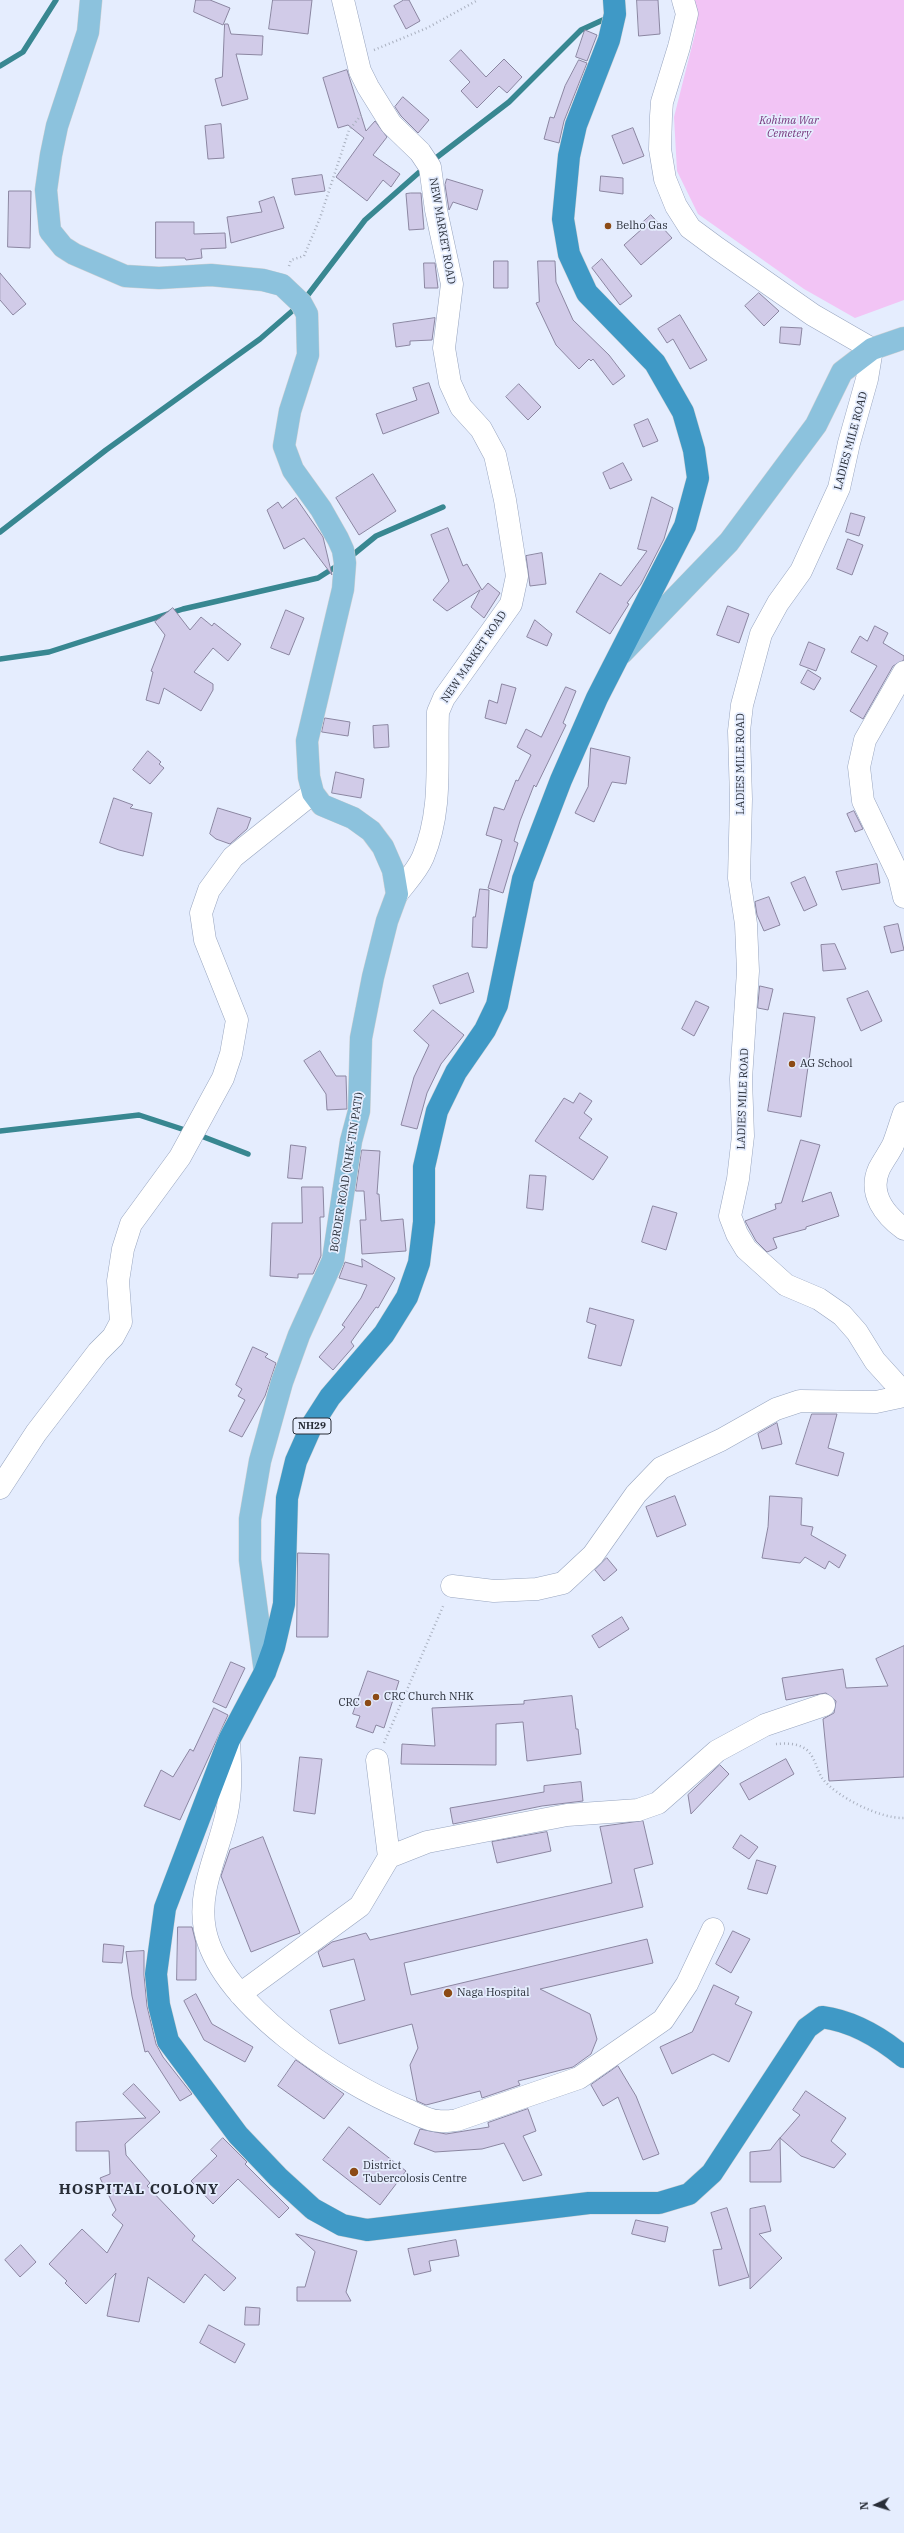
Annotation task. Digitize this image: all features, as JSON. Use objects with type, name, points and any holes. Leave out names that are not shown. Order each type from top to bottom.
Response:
[{"type":"highway","name":"NH29","points":[[614,0],[615,14],[609,40],[576,125],[569,156],[563,218],[570,254],[587,293],[654,363],[683,412],[694,450],[698,478],[685,526],[597,698],[561,780],[523,879],[497,1005],[485,1030],[456,1072],[437,1111],[424,1167],[424,1222],[419,1263],[408,1297],[384,1334],[330,1397],[312,1424],[296,1461],[287,1498],[284,1604],[274,1646],[265,1672],[229,1740],[165,1908],[156,1974],[159,2005],[168,2041],[238,2136],[278,2177],[313,2209],[342,2225],[367,2230],[589,2203],[660,2203],[689,2194],[712,2173],[807,2028],[822,2017],[839,2019],[887,2043],[904,2056]]},
{"type":"main road","points":[[91,0],[88,32],[57,126],[51,155],[46,190],[47,214],[50,231],[56,240],[74,254],[125,276],[158,278],[211,276],[263,280],[282,285],[301,303],[307,314],[308,355],[290,411],[284,446],[293,470],[321,510],[338,540],[343,550],[345,563],[343,589],[307,741],[309,777],[313,793],[322,805],[353,818],[371,831],[386,852],[392,870],[397,894]]},
{"type":"main road","points":[[618,658],[729,542],[816,425],[842,372],[872,349],[904,338]]},
{"type":"main road","name":"BORDER ROAD (NHK-TIN PATI)","points":[[265,1672],[250,1560],[251,1512],[260,1461],[282,1382],[299,1335],[333,1260],[351,1141],[359,1111],[361,1038],[376,963],[387,921],[397,894]]},
{"type":"street","name":"NEW MARKET ROAD","points":[[343,0],[360,71],[374,98],[391,124],[420,152],[430,167],[436,210],[452,284],[444,348],[450,382],[461,407],[481,430],[495,455],[505,500],[517,576],[511,604],[444,698],[438,712],[436,815],[423,857],[397,894]]},
{"type":"street","points":[[683,0],[687,14],[679,48],[662,102],[661,116],[660,149],[665,179],[676,206],[690,228],[717,248],[813,315],[872,349]]},
{"type":"street","name":"LADIES MILE ROAD","points":[[872,349],[867,379],[849,443],[840,488],[801,571],[778,603],[761,634],[742,705],[739,731],[741,799],[739,878],[746,924],[748,985],[741,1079],[743,1136],[738,1179],[730,1216],[737,1234],[746,1249],[786,1284],[819,1299],[842,1315],[857,1332],[876,1361],[904,1395]]},
{"type":"street","points":[[904,672],[865,740],[859,767],[863,801],[898,876],[904,897]]},
{"type":"street","points":[[0,1488],[36,1433],[98,1352],[113,1337],[121,1322],[118,1281],[123,1249],[131,1224],[180,1157],[223,1078],[231,1054],[238,1020],[205,940],[201,912],[206,898],[232,857],[313,793]]},
{"type":"street","points":[[904,1113],[893,1144],[879,1170],[876,1184],[877,1197],[883,1209],[889,1218],[904,1229]]},
{"type":"street","points":[[452,1586],[494,1591],[537,1589],[563,1583],[593,1555],[636,1494],[661,1468],[721,1440],[776,1409],[800,1401],[876,1402],[904,1395]]},
{"type":"street","points":[[389,1857],[427,1842],[566,1815],[638,1810],[658,1803],[717,1751],[765,1725],[824,1705]]},
{"type":"street","points":[[229,1740],[231,1779],[227,1812],[203,1896],[205,1930],[213,1956],[240,1994],[252,2008],[281,2033],[348,2081],[382,2100],[438,2122],[457,2120],[579,2078],[662,2020],[686,1984],[713,1929]]},
{"type":"street","points":[[240,1994],[360,1906],[389,1857],[377,1760]]},
{"type":"path","points":[[358,58],[427,28],[478,0]]},
{"type":"path","points":[[282,285],[291,260],[304,256],[320,218],[349,130],[374,98]]},
{"type":"path","points":[[377,1760],[452,1586]]},
{"type":"path","points":[[772,1744],[786,1743],[798,1745],[808,1751],[822,1778],[832,1790],[850,1802],[870,1810],[904,1818]]},
{"type":"green space","name":"Kohima War Cemetery","points":[[688,0],[904,0],[904,300],[855,318],[804,289],[698,214],[677,171],[674,117],[696,30]]},
{"type":"building","points":[[196,0],[210,0],[230,8],[223,25],[194,12]]},
{"type":"building","points":[[273,0],[312,0],[308,34],[269,29]]},
{"type":"building","points":[[404,0],[409,0],[420,21],[406,29],[394,6]]},
{"type":"building","points":[[637,0],[658,0],[660,34],[639,36]]},
{"type":"building","points":[[225,24],[228,24],[231,34],[263,36],[262,55],[236,54],[248,99],[222,106],[215,79],[222,77]]},
{"type":"building","points":[[585,30],[597,35],[587,61],[576,57]]},
{"type":"building","points":[[461,50],[486,77],[504,59],[522,77],[507,93],[499,86],[477,108],[461,91],[470,82],[450,61]]},
{"type":"building","points":[[579,60],[587,63],[564,121],[559,143],[544,139],[550,117],[554,118],[565,86]]},
{"type":"building","points":[[347,70],[366,131],[375,121],[387,137],[373,155],[400,174],[391,187],[383,180],[367,201],[336,177],[364,138],[348,125],[338,128],[323,78]]},
{"type":"building","points":[[403,97],[429,120],[418,133],[401,116],[395,107]]},
{"type":"building","points":[[221,124],[224,158],[208,159],[205,126]]},
{"type":"building","points":[[633,128],[644,156],[623,164],[612,136]]},
{"type":"building","points":[[322,175],[325,191],[295,195],[292,179]]},
{"type":"building","points":[[601,176],[623,178],[623,194],[600,191]]},
{"type":"building","points":[[447,179],[483,190],[477,210],[453,202],[449,210],[445,185]]},
{"type":"building","points":[[9,191],[31,191],[30,248],[8,247]]},
{"type":"building","points":[[421,193],[424,229],[409,230],[406,194]]},
{"type":"building","points":[[274,197],[284,228],[231,243],[227,217],[262,212],[259,202]]},
{"type":"building","points":[[651,215],[672,238],[641,265],[624,245],[643,228],[640,225]]},
{"type":"building","points":[[156,222],[194,222],[194,234],[225,233],[226,248],[201,249],[202,258],[186,260],[185,258],[156,258]]},
{"type":"building","points":[[602,259],[632,296],[620,305],[592,268]]},
{"type":"building","points":[[494,261],[508,261],[508,288],[494,288]]},
{"type":"building","points":[[538,261],[555,261],[556,282],[573,320],[609,355],[625,376],[613,385],[593,359],[591,361],[589,359],[579,369],[556,345],[536,303],[539,302]]},
{"type":"building","points":[[424,263],[435,263],[438,288],[425,288]]},
{"type":"building","points":[[0,273],[26,304],[13,315],[0,300]]},
{"type":"building","points":[[759,293],[779,311],[764,326],[745,306]]},
{"type":"building","points":[[680,315],[707,360],[690,369],[673,339],[667,343],[658,329]]},
{"type":"building","points":[[435,318],[432,340],[410,341],[410,345],[396,347],[393,324]]},
{"type":"building","points":[[781,327],[802,328],[800,345],[780,343]]},
{"type":"building","points":[[429,383],[439,413],[383,434],[376,414],[417,400],[413,388]]},
{"type":"building","points":[[519,384],[541,407],[528,420],[506,397]]},
{"type":"building","points":[[648,419],[658,441],[643,447],[634,425]]},
{"type":"building","points":[[623,463],[632,480],[610,489],[603,473]]},
{"type":"building","points":[[373,474],[396,511],[359,535],[336,498]]},
{"type":"building","points":[[652,497],[673,508],[664,539],[641,584],[627,603],[629,604],[610,634],[576,612],[600,573],[621,586],[647,551],[638,549]]},
{"type":"building","points":[[296,498],[323,537],[332,575],[304,538],[284,549],[267,510],[278,502],[282,508]]},
{"type":"building","points":[[851,513],[865,517],[859,536],[846,532]]},
{"type":"building","points":[[448,528],[463,566],[467,564],[482,590],[488,583],[500,593],[484,618],[471,607],[480,590],[447,611],[433,600],[449,581],[431,535]]},
{"type":"building","points":[[848,539],[863,545],[852,575],[837,569]]},
{"type":"building","points":[[542,553],[546,584],[530,586],[526,556]]},
{"type":"building","points":[[728,606],[749,614],[739,643],[717,635]]},
{"type":"building","points":[[173,608],[190,630],[201,617],[212,626],[214,623],[241,644],[228,661],[213,648],[194,672],[213,684],[213,690],[201,711],[164,688],[159,704],[146,700],[153,672],[151,671],[165,635],[155,622]]},
{"type":"building","points":[[286,610],[304,618],[289,655],[271,648]]},
{"type":"building","points":[[535,620],[552,634],[547,646],[527,637]]},
{"type":"building","points":[[875,626],[888,633],[883,643],[904,656],[904,660],[893,666],[863,719],[850,711],[877,666],[851,652],[860,636],[867,641]]},
{"type":"building","points":[[809,642],[825,649],[816,671],[800,665]]},
{"type":"building","points":[[808,670],[821,678],[814,690],[801,683]]},
{"type":"building","points":[[502,684],[516,688],[506,724],[485,718],[489,700],[497,703]]},
{"type":"building","points":[[566,687],[576,691],[563,723],[566,725],[536,787],[534,785],[520,821],[514,841],[518,843],[503,893],[488,888],[502,840],[486,835],[494,807],[504,810],[516,780],[518,781],[531,755],[517,747],[526,729],[541,737]]},
{"type":"building","points":[[325,718],[350,722],[348,736],[322,732]]},
{"type":"building","points":[[388,725],[389,747],[374,748],[373,726]]},
{"type":"building","points":[[591,748],[630,757],[626,784],[612,782],[594,822],[575,813],[588,787]]},
{"type":"building","points":[[148,751],[161,762],[159,764],[164,768],[150,784],[133,770]]},
{"type":"building","points":[[336,772],[364,779],[361,798],[332,793]]},
{"type":"building","points":[[114,798],[133,805],[130,808],[152,813],[143,856],[119,850],[100,843]]},
{"type":"building","points":[[218,808],[251,818],[247,829],[230,844],[216,839],[210,834]]},
{"type":"building","points":[[854,811],[863,829],[855,832],[847,814]]},
{"type":"building","points":[[877,864],[880,883],[842,890],[836,872]]},
{"type":"building","points":[[805,877],[817,905],[804,911],[791,883]]},
{"type":"building","points":[[480,889],[489,890],[487,948],[472,947],[473,917],[475,917]]},
{"type":"building","points":[[769,897],[780,925],[764,931],[757,915],[755,902]]},
{"type":"building","points":[[898,924],[904,950],[891,953],[884,927]]},
{"type":"building","points":[[835,944],[846,969],[823,971],[821,945]]},
{"type":"building","points":[[468,973],[474,992],[440,1004],[433,986]]},
{"type":"building","points":[[760,986],[773,989],[768,1010],[758,1008]]},
{"type":"building","points":[[868,991],[882,1021],[861,1031],[847,999]]},
{"type":"building","points":[[696,1001],[709,1007],[694,1036],[682,1029]]},
{"type":"building","points":[[433,1010],[464,1035],[441,1064],[427,1093],[417,1129],[401,1125],[414,1077],[429,1045],[414,1031]]},
{"type":"building","name":"AG School","points":[[784,1013],[815,1017],[801,1117],[768,1111]]},
{"type":"building","points":[[320,1051],[336,1076],[346,1076],[347,1109],[327,1110],[326,1094],[304,1061]]},
{"type":"building","points":[[580,1093],[592,1101],[584,1113],[592,1119],[579,1138],[608,1157],[593,1180],[535,1141],[564,1098],[573,1103]]},
{"type":"building","points":[[801,1140],[820,1145],[802,1202],[831,1192],[839,1216],[806,1227],[806,1229],[773,1238],[777,1248],[767,1252],[756,1241],[745,1221],[776,1209],[775,1204],[781,1203]]},
{"type":"building","points":[[291,1145],[306,1147],[302,1179],[288,1178]]},
{"type":"building","points":[[362,1150],[380,1151],[377,1194],[379,1194],[381,1221],[403,1219],[406,1251],[362,1254],[360,1220],[366,1220],[364,1191],[356,1191]]},
{"type":"building","points":[[530,1175],[546,1176],[543,1210],[527,1208]]},
{"type":"building","points":[[302,1187],[323,1187],[324,1217],[320,1217],[321,1256],[313,1274],[298,1274],[298,1278],[270,1276],[272,1223],[302,1223]]},
{"type":"building","points":[[653,1206],[677,1213],[666,1250],[642,1242]]},
{"type":"building","points":[[362,1259],[395,1278],[378,1308],[376,1307],[351,1342],[354,1346],[333,1370],[319,1357],[345,1327],[342,1325],[361,1298],[367,1285],[339,1278],[345,1262],[362,1267]]},
{"type":"building","points":[[590,1308],[634,1320],[621,1366],[588,1358],[596,1325],[587,1322]]},
{"type":"building","points":[[253,1347],[268,1354],[265,1357],[276,1363],[265,1396],[242,1437],[229,1431],[245,1400],[238,1396],[242,1389],[236,1385]]},
{"type":"building","points":[[812,1414],[837,1414],[828,1448],[844,1453],[838,1476],[796,1464]]},
{"type":"building","points":[[777,1423],[782,1444],[762,1449],[758,1434]]},
{"type":"building","points":[[675,1496],[686,1525],[657,1537],[646,1507]]},
{"type":"building","points":[[770,1496],[802,1498],[801,1525],[813,1527],[811,1535],[846,1555],[839,1568],[829,1561],[825,1569],[805,1557],[800,1563],[762,1558],[768,1527]]},
{"type":"building","points":[[298,1553],[329,1554],[328,1637],[297,1637]]},
{"type":"building","points":[[607,1558],[617,1570],[604,1581],[595,1570]]},
{"type":"building","points":[[622,1617],[629,1629],[599,1648],[592,1636]]},
{"type":"building","points":[[904,1646],[904,1777],[829,1781],[823,1719],[834,1713],[836,1701],[826,1693],[786,1700],[782,1678],[843,1669],[846,1688],[888,1686],[876,1659]]},
{"type":"building","points":[[231,1662],[245,1668],[226,1708],[213,1702]]},
{"type":"building","name":"CRC Church NHK","points":[[368,1671],[399,1681],[384,1728],[376,1725],[373,1733],[356,1727],[360,1716],[353,1714]]},
{"type":"building","points":[[572,1696],[581,1754],[527,1761],[523,1722],[496,1724],[496,1765],[401,1764],[402,1744],[435,1746],[432,1708],[524,1704],[524,1701]]},
{"type":"building","points":[[214,1708],[228,1715],[180,1820],[144,1806],[161,1770],[173,1777],[190,1749],[193,1751]]},
{"type":"building","points":[[300,1757],[322,1759],[315,1814],[294,1811]]},
{"type":"building","points":[[786,1759],[794,1774],[749,1800],[740,1784]]},
{"type":"building","points":[[720,1765],[729,1774],[691,1814],[688,1795]]},
{"type":"building","points":[[581,1782],[583,1801],[542,1806],[453,1824],[450,1808],[544,1792],[544,1786]]},
{"type":"building","points":[[643,1821],[653,1864],[634,1869],[643,1907],[404,1963],[411,1995],[647,1939],[653,1963],[540,1989],[590,2014],[597,2039],[591,2054],[573,2067],[518,2081],[520,2085],[482,2098],[480,2091],[426,2105],[417,2101],[410,2065],[418,2048],[412,2024],[339,2044],[330,2010],[365,2000],[354,1959],[323,1967],[318,1952],[332,1942],[366,1933],[370,1940],[612,1883],[600,1827]]},
{"type":"building","points":[[547,1832],[551,1851],[497,1863],[492,1842]]},
{"type":"building","points":[[741,1835],[758,1847],[749,1859],[733,1848]]},
{"type":"building","points":[[263,1837],[300,1933],[251,1952],[221,1876],[230,1850]]},
{"type":"building","points":[[757,1860],[776,1866],[767,1894],[748,1889]]},
{"type":"building","points":[[178,1927],[192,1927],[196,1943],[196,1980],[177,1980]]},
{"type":"building","points":[[733,1931],[750,1939],[731,1973],[716,1964]]},
{"type":"building","points":[[104,1944],[124,1946],[122,1963],[103,1962]]},
{"type":"building","points":[[144,1951],[144,1975],[147,2006],[156,2044],[163,2057],[192,2094],[180,2101],[148,2051],[145,2052],[132,1996],[126,1952]]},
{"type":"building","points":[[714,1985],[739,1997],[735,2004],[752,2012],[729,2062],[713,2054],[672,2074],[660,2047],[692,2032]]},
{"type":"building","points":[[196,1994],[212,2024],[253,2047],[245,2062],[204,2040],[184,2001]]},
{"type":"building","points":[[296,2060],[344,2094],[324,2119],[278,2086]]},
{"type":"building","points":[[618,2066],[636,2096],[659,2154],[643,2160],[618,2097],[603,2106],[591,2085]]},
{"type":"building","points":[[134,2084],[160,2112],[125,2144],[126,2155],[150,2183],[147,2186],[195,2236],[192,2240],[236,2278],[224,2291],[205,2274],[184,2303],[148,2277],[139,2322],[107,2316],[116,2273],[86,2304],[65,2283],[67,2281],[49,2264],[82,2229],[107,2253],[123,2225],[112,2215],[116,2210],[100,2178],[110,2174],[109,2151],[76,2151],[76,2122],[146,2118],[123,2094]]},
{"type":"building","points":[[806,2091],[846,2118],[831,2141],[846,2154],[834,2168],[801,2156],[780,2138],[800,2115],[793,2110]]},
{"type":"building","points":[[528,2109],[536,2131],[523,2136],[542,2175],[523,2181],[504,2143],[482,2149],[435,2152],[414,2144],[420,2129],[446,2134],[489,2127],[488,2123]]},
{"type":"building","points":[[349,2127],[406,2171],[380,2205],[323,2160]]},
{"type":"building","points":[[223,2138],[247,2162],[245,2164],[289,2208],[279,2218],[238,2179],[213,2204],[191,2181],[217,2156],[211,2150]]},
{"type":"building","points":[[780,2138],[781,2182],[750,2182],[750,2152],[770,2150]]},
{"type":"building","points":[[765,2206],[771,2231],[759,2234],[782,2258],[750,2289],[750,2209]]},
{"type":"building","points":[[727,2208],[749,2277],[719,2286],[713,2250],[722,2249],[711,2213]]},
{"type":"building","points":[[636,2220],[668,2227],[665,2242],[632,2234]]},
{"type":"building","points":[[296,2234],[357,2251],[346,2292],[351,2301],[297,2301],[297,2287],[305,2287],[315,2252]]},
{"type":"building","points":[[456,2240],[459,2256],[429,2261],[431,2271],[414,2275],[408,2249]]},
{"type":"building","points":[[21,2245],[36,2262],[20,2277],[5,2260]]},
{"type":"building","points":[[246,2307],[260,2308],[259,2325],[245,2325]]},
{"type":"building","points":[[209,2325],[245,2344],[235,2363],[200,2343]]},
{"type":"waterway","points":[[0,66],[23,52],[56,0]]},
{"type":"waterway","points":[[432,161],[509,102],[581,30],[605,19]]},
{"type":"waterway","points":[[304,300],[365,220],[424,168]]},
{"type":"waterway","points":[[0,532],[106,450],[260,339],[298,306]]},
{"type":"waterway","points":[[349,558],[376,536],[443,507]]},
{"type":"waterway","points":[[0,659],[49,652],[183,609],[318,578],[340,564]]},
{"type":"waterway","points":[[0,1131],[139,1115],[188,1131]]},
{"type":"waterway","points":[[196,1134],[248,1154]]},
{"type":"place","name":"Belho Gas","points":[[608,226]]},
{"type":"place","name":"AG School","points":[[792,1064]]},
{"type":"place","name":"CRC Church NHK","points":[[376,1697]]},
{"type":"place","name":"CRC","points":[[368,1703]]},
{"type":"place","name":"Naga Hospital","points":[[448,1993]]},
{"type":"place","name":"District Tubercolosis Centre","points":[[354,2172]]},
{"type":"district","name":"HOSPITAL COLONY","points":[[139,2190]]}]
